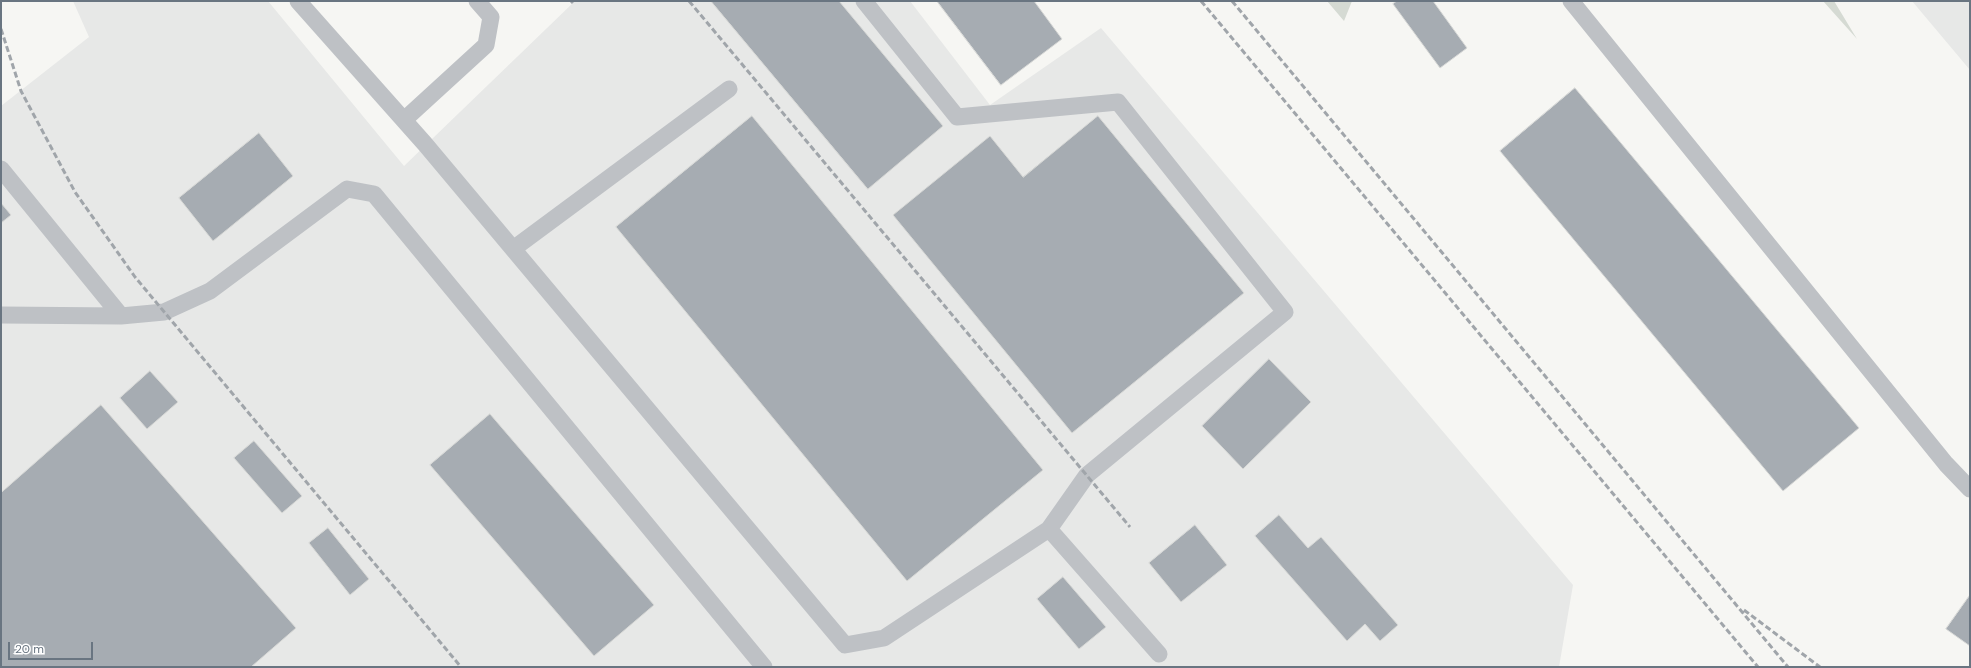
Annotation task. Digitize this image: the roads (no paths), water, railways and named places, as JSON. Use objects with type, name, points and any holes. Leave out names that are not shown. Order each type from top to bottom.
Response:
[{"type":"lane","points":[[298,1],[404,120],[845,645],[884,638],[1049,529],[1086,475],[1285,312],[1118,102],[957,116],[864,1]]},
{"type":"lane","points":[[404,120],[486,46],[490,17],[477,1]]},
{"type":"lane","points":[[1571,1],[1946,464],[1970,488]]},
{"type":"lane","points":[[513,249],[729,89]]},
{"type":"lane","points":[[1,169],[121,316]]},
{"type":"lane","points":[[1,315],[121,316],[164,312],[210,291],[347,189],[374,194],[764,667]]},
{"type":"lane","points":[[1049,529],[1159,654]]},
{"type":"railway","points":[[689,1],[1130,527]]},
{"type":"railway","points":[[1201,1],[1758,667]]},
{"type":"railway","points":[[1232,1],[1788,667]]},
{"type":"railway","points":[[1,29],[21,91],[75,192],[135,277],[461,667]]},
{"type":"railway","points":[[1744,610],[1820,667]]}]
